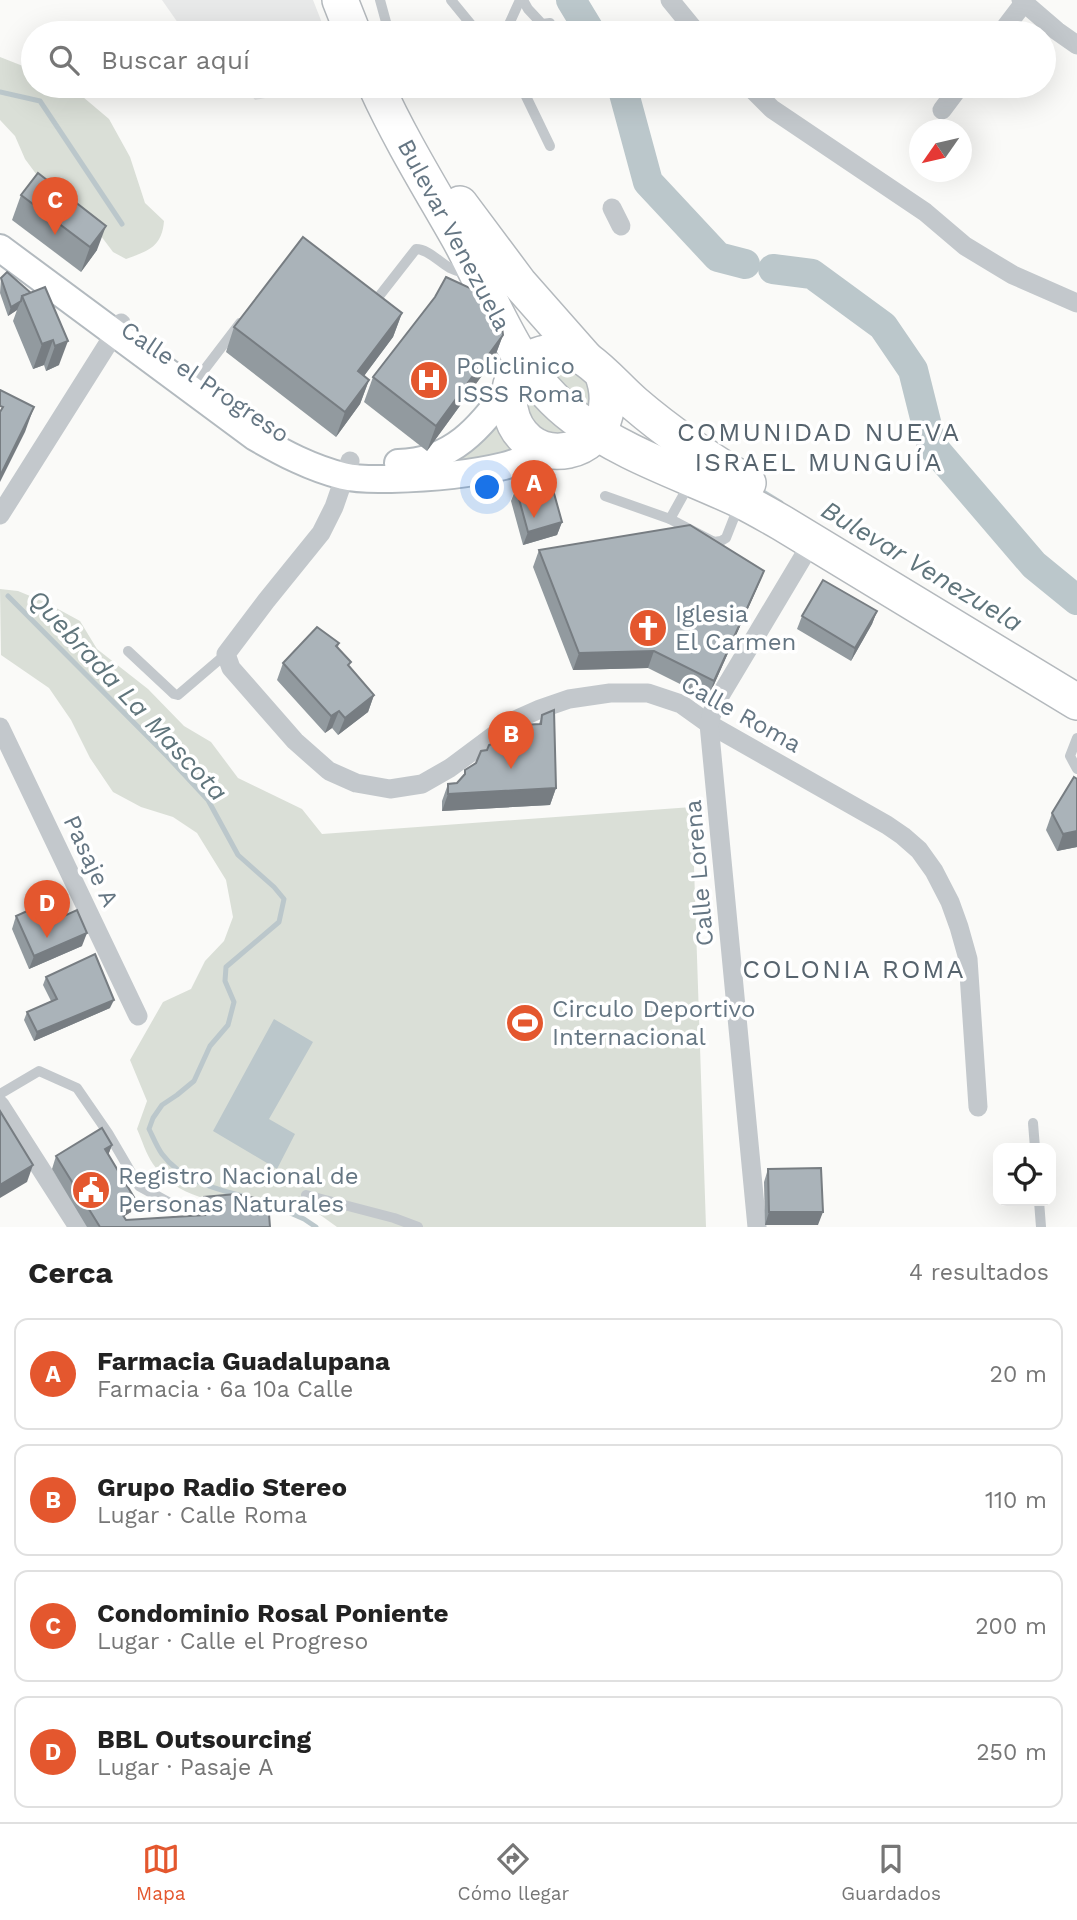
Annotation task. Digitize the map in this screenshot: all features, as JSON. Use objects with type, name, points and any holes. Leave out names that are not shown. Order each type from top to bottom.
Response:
[{"type":"highway","points":[[340,0],[348,21]]},
{"type":"highway","points":[[354,0],[362,21]]},
{"type":"highway","name":"Bulevar Venezuela","points":[[381,98],[390,119],[462,244],[503,327],[517,376],[538,383],[554,401],[597,434],[623,449],[741,500],[1077,702]]},
{"type":"highway","name":"Bulevar Venezuela","points":[[394,98],[444,181],[519,283],[594,366],[660,425],[716,464],[1077,684]]},
{"type":"highway","points":[[555,352],[566,352],[594,366],[607,390],[608,399],[605,417],[597,434],[576,448],[558,451],[534,445],[527,440],[516,428],[510,412],[517,376],[544,354],[555,352]]},
{"type":"street","points":[[670,0],[687,21]]},
{"type":"street","points":[[1009,21],[1022,2],[1045,21]]},
{"type":"street","points":[[1056,30],[1077,45]]},
{"type":"street","points":[[762,98],[772,108],[925,212],[965,246],[1013,275],[1077,303]]},
{"type":"street","points":[[942,110],[951,98]]},
{"type":"street","name":"Calle el Progreso","points":[[0,236],[255,436],[316,468],[347,469],[422,462],[435,458],[467,437],[493,411],[517,376]]},
{"type":"street","name":"Calle el Progreso","points":[[0,248],[118,328],[198,378],[288,441],[368,479],[410,479],[467,474],[550,450]]},
{"type":"street","points":[[0,515],[118,328]]},
{"type":"street","points":[[226,654],[321,533],[334,507],[347,469]]},
{"type":"street","name":"Calle Lorena","points":[[757,1227],[709,724],[714,706],[812,542]]},
{"type":"street","name":"Calle Roma","points":[[226,654],[231,668],[295,741],[329,771],[356,783],[390,789],[422,784],[450,768],[513,721],[540,709],[569,698],[610,693],[648,693],[681,704],[709,724],[887,825],[919,850],[934,871],[959,927],[968,959],[978,1107]]},
{"type":"street","name":"Pasaje A","points":[[0,727],[138,1016]]},
{"type":"street","points":[[0,1105],[78,1227]]},
{"type":"lane","points":[[380,0],[386,21]]},
{"type":"lane","points":[[450,0],[468,21]]},
{"type":"lane","points":[[511,21],[522,0],[539,21]]},
{"type":"lane","points":[[527,98],[550,146]]},
{"type":"lane","points":[[373,304],[415,249],[425,251],[454,271],[478,277]]},
{"type":"lane","points":[[198,378],[249,312]]},
{"type":"lane","points":[[670,519],[692,479]]},
{"type":"lane","points":[[605,496],[670,519],[714,542],[726,538],[741,500]]},
{"type":"lane","points":[[128,651],[178,695],[226,654]]},
{"type":"lane","points":[[1077,738],[1070,757],[1077,769]]},
{"type":"lane","points":[[0,1094],[39,1071],[77,1088],[108,1133],[139,1186],[169,1202]]},
{"type":"lane","points":[[1033,1123],[1035,1143]]},
{"type":"lane","points":[[306,1195],[418,1227]]},
{"type":"lane","points":[[1039,1206],[1041,1227]]},
{"type":"shaded area","points":[[162,0],[313,0],[321,21],[177,21]]},
{"type":"shaded area","points":[[0,57],[21,65],[21,98],[84,98],[109,119],[130,157],[145,203],[164,221],[157,242],[126,259],[113,252],[98,232],[48,190],[25,159],[15,136],[0,120]]},
{"type":"shaded area","points":[[539,365],[593,374],[592,416]]},
{"type":"shaded area","points":[[529,378],[580,431],[549,439],[524,415]]},
{"type":"shaded area","points":[[505,410],[528,449],[441,466]]},
{"type":"shaded area","name":"Circulo Deportivo Internacional","points":[[0,589],[18,591],[80,621],[97,649],[148,689],[184,726],[211,742],[238,778],[302,809],[322,834],[692,807],[706,1227],[337,1227],[292,1199],[272,1212],[191,1194],[164,1177],[153,1164],[137,1129],[147,1101],[130,1060],[163,1002],[191,989],[205,961],[224,941],[233,917],[226,880],[197,833],[173,817],[141,807],[113,792],[49,688],[1,655]]},
{"type":"shaded area","points":[[274,1019],[313,1042],[269,1119],[295,1134],[277,1169],[213,1131]]},
{"type":"building","points":[[38,173],[106,226],[90,247],[21,195]]},
{"type":"building","points":[[303,237],[402,313],[358,371],[369,380],[345,412],[234,327]]},
{"type":"building","points":[[7,272],[31,293],[22,296],[21,301],[11,307],[1,278]]},
{"type":"building","name":"Policlinico ISSS Roma","points":[[446,277],[470,288],[494,306],[501,319],[503,335],[436,426],[373,377],[435,297]]},
{"type":"building","points":[[45,287],[68,341],[55,346],[53,340],[42,344],[22,296]]},
{"type":"building","points":[[0,390],[34,407],[0,476],[0,412],[3,407],[0,406]]},
{"type":"building","points":[[550,479],[562,522],[528,532],[516,488]]},
{"type":"building","name":"Iglesia El Carmen","points":[[690,525],[764,571],[714,681],[654,651],[579,653],[539,550]]},
{"type":"building","points":[[823,580],[877,611],[855,648],[802,616]]},
{"type":"building","points":[[317,627],[339,643],[336,646],[351,662],[348,665],[374,695],[345,718],[339,711],[331,716],[283,663]]},
{"type":"building","points":[[554,710],[556,788],[448,794],[448,784],[457,783],[465,770],[476,763],[481,751],[487,750],[489,745],[495,743],[495,737],[511,725],[512,729],[518,725],[541,724],[542,715]]},
{"type":"building","points":[[1074,777],[1077,779],[1077,831],[1063,834],[1052,813]]},
{"type":"building","points":[[54,899],[62,917],[77,910],[87,933],[34,956],[16,916]]},
{"type":"building","points":[[95,954],[114,1000],[37,1032],[27,1012],[57,999],[46,977]]},
{"type":"building","points":[[0,1111],[33,1165],[0,1185]]},
{"type":"building","points":[[102,1128],[112,1145],[105,1149],[135,1199],[119,1209],[126,1220],[205,1215],[204,1197],[236,1194],[268,1201],[270,1227],[100,1227],[56,1156]]},
{"type":"building","points":[[821,1168],[823,1212],[769,1212],[768,1169]]},
{"type":"waterway","points":[[571,0],[584,21]]},
{"type":"waterway","name":"Quebrada La Mascota","points":[[0,92],[21,97]]},
{"type":"waterway","name":"Quebrada La Mascota","points":[[27,98],[40,101],[122,224]]},
{"type":"waterway","points":[[625,98],[648,182],[718,257],[745,264]]},
{"type":"waterway","points":[[773,269],[812,274],[883,326],[913,370],[932,446],[1034,565],[1077,600]]},
{"type":"waterway","name":"Bulevar Venezuela","points":[[760,490],[781,503]]},
{"type":"waterway","name":"Quebrada La Mascota","points":[[8,596],[208,800],[238,855],[284,899],[279,922],[226,967],[225,981],[234,1002],[228,1025],[210,1046],[194,1081],[162,1105],[149,1129],[162,1154],[179,1171],[200,1183],[246,1197]]},
{"type":"waterway","name":"Quebrada La Mascota","points":[[263,1201],[316,1227]]},
{"type":"place","name":"Condominio Rosal Poniente","points":[[55,235]]},
{"type":"place","name":"Policlinico ISSS Roma","points":[[429,380]]},
{"type":"place","name":"Farmacia Guadalupana","points":[[534,518]]},
{"type":"place","name":"Iglesia El Carmen","points":[[648,628]]},
{"type":"place","name":"Grupo Radio Stereo","points":[[511,769]]},
{"type":"place","name":"BBL Outsourcing","points":[[47,938]]},
{"type":"place","name":"Circulo Deportivo Internacional","points":[[525,1023]]},
{"type":"place","name":"Registro Nacional de Personas Naturales","points":[[91,1190]]},
{"type":"district","name":"COMUNIDAD NUEVA ISRAEL MUNGUÍA","points":[[819,447]]},
{"type":"district","name":"COLONIA ROMA","points":[[854,969]]}]
